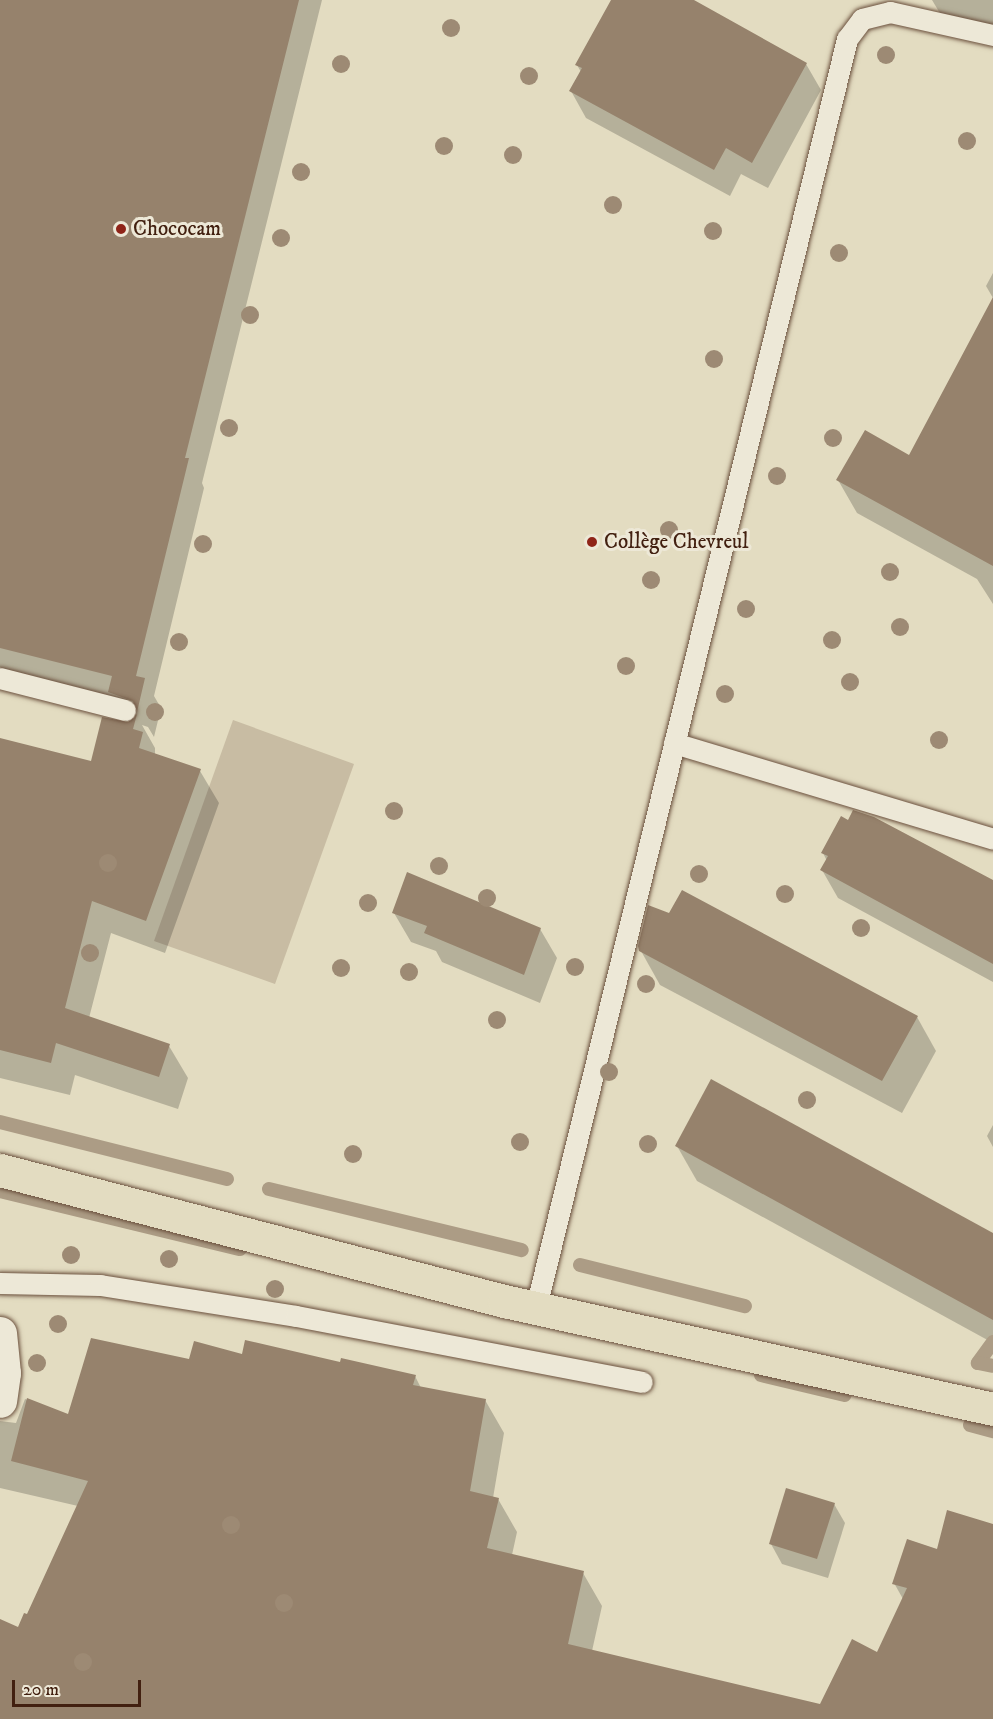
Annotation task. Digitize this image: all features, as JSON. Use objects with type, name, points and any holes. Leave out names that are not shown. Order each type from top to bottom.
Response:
[{"type":"main road","points":[[0,1170],[536,1307],[993,1409]]},
{"type":"street","points":[[0,1333],[4,1372],[0,1401]]},
{"type":"lane","points":[[536,1307],[847,39],[862,19],[890,12],[993,36]]},
{"type":"lane","points":[[0,678],[125,710]]},
{"type":"lane","points":[[674,743],[993,839]]},
{"type":"lane","points":[[0,1283],[100,1285],[273,1312],[642,1383]]},
{"type":"shaded area","points":[[233,720],[354,764],[275,984],[154,941]]},
{"type":"building","name":"Chococam","points":[[0,0],[299,0],[185,458],[189,458],[136,676],[145,678],[137,712],[133,701],[108,692],[112,676],[0,648]]},
{"type":"building","points":[[611,0],[694,0],[807,63],[752,163],[726,148],[714,170],[569,91],[582,68],[575,65]]},
{"type":"building","points":[[993,297],[993,566],[836,480],[865,430],[909,455]]},
{"type":"building","points":[[137,714],[133,729],[143,732],[139,748],[201,769],[146,921],[92,901],[65,1008],[170,1044],[159,1077],[56,1043],[51,1063],[0,1050],[0,738],[91,761],[102,717],[128,722]]},
{"type":"building","points":[[853,810],[874,817],[993,880],[993,964],[820,870],[828,856],[821,853],[841,816],[848,820]]},
{"type":"building","points":[[407,872],[541,928],[524,975],[424,933],[427,926],[392,913]]},
{"type":"building","points":[[682,890],[918,1016],[882,1081],[639,951],[638,946],[648,905],[669,913]]},
{"type":"building","points":[[711,1079],[993,1233],[993,1320],[675,1146]]},
{"type":"building","points":[[91,1338],[189,1359],[194,1341],[242,1354],[245,1340],[340,1362],[341,1358],[416,1375],[413,1385],[486,1399],[470,1491],[499,1498],[487,1548],[584,1571],[568,1644],[820,1704],[852,1639],[877,1652],[907,1588],[892,1584],[907,1539],[937,1549],[947,1510],[993,1524],[993,1719],[0,1719],[0,1619],[18,1627],[24,1613],[27,1614],[88,1481],[11,1461],[27,1398],[68,1414]]},
{"type":"building","points":[[786,1488],[835,1503],[817,1559],[769,1544]]},
{"type":"waterway","points":[[0,1122],[227,1179]]},
{"type":"waterway","points":[[269,1189],[522,1250]]},
{"type":"waterway","points":[[0,1191],[240,1249]]},
{"type":"waterway","points":[[580,1265],[745,1306]]},
{"type":"waterway","points":[[993,1342],[978,1363],[993,1366]]},
{"type":"waterway","points":[[761,1375],[845,1395]]},
{"type":"waterway","points":[[970,1425],[993,1431]]},
{"type":"place","name":"Chococam","points":[[121,229]]},
{"type":"place","name":"Collège Chevreul","points":[[592,542]]}]
